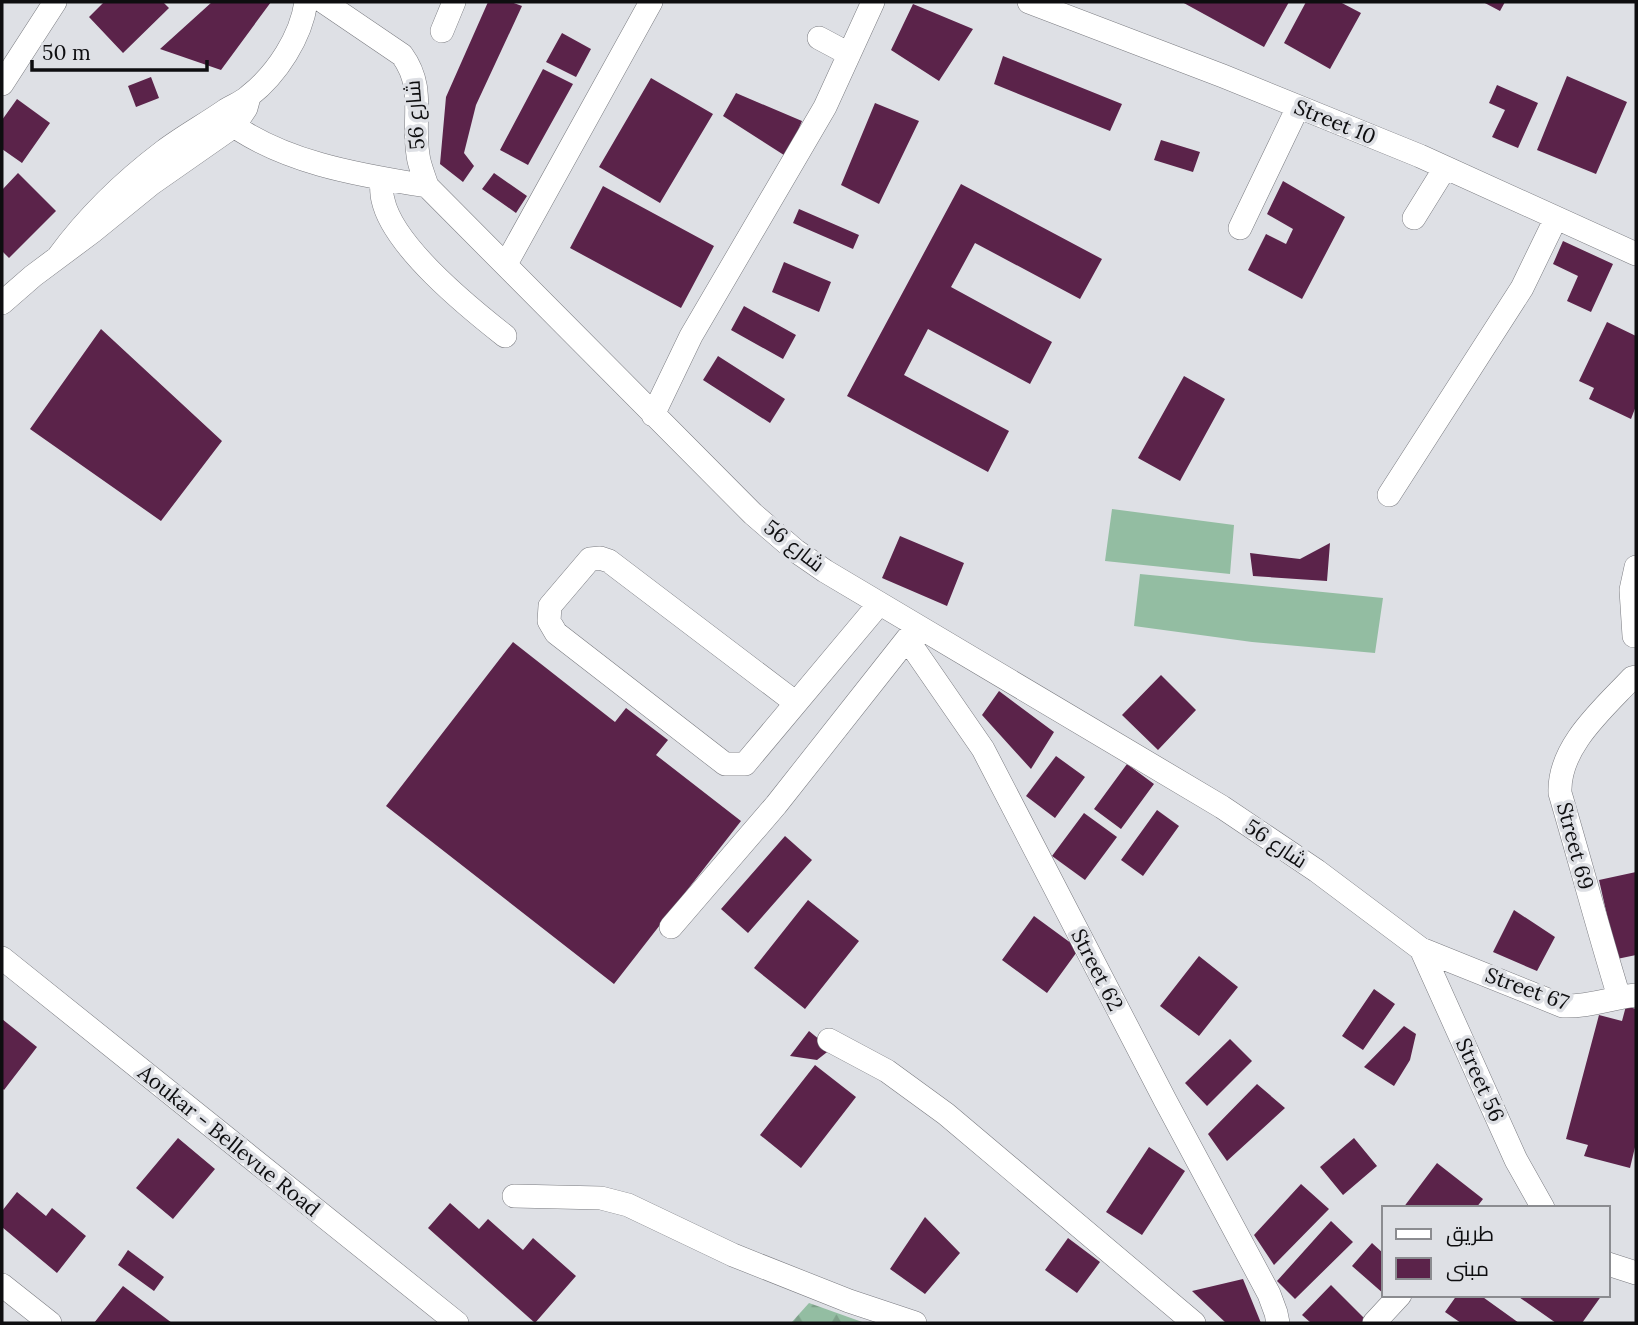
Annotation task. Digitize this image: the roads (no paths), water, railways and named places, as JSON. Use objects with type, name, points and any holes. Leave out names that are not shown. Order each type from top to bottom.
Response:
[{"type":"street","points":[[2,84],[55,2]]},
{"type":"street","points":[[2,303],[178,164],[227,121],[266,80],[287,50],[304,17],[306,2]]},
{"type":"street","name":"شارع 56","points":[[324,2],[402,55],[411,67],[417,85],[418,156],[427,186],[753,514],[796,551],[879,604],[913,633],[1222,807],[1317,871],[1421,950]]},
{"type":"street","points":[[442,31],[454,2]]},
{"type":"street","points":[[506,264],[651,2]]},
{"type":"street","points":[[653,415],[691,336],[825,107],[873,2]]},
{"type":"street","name":"Street 10","points":[[1029,2],[1446,168],[1636,254]]},
{"type":"street","points":[[819,38],[849,54]]},
{"type":"street","points":[[1240,228],[1297,107]]},
{"type":"street","points":[[227,121],[262,142],[301,158],[381,178],[427,186]]},
{"type":"street","points":[[1414,218],[1446,168]]},
{"type":"street","points":[[381,178],[383,201],[411,249],[440,280],[505,336]]},
{"type":"street","points":[[1389,495],[1522,288],[1556,218]]},
{"type":"street","points":[[796,703],[609,561],[590,559],[550,606],[549,621],[556,633],[725,764],[745,764],[879,604]]},
{"type":"street","points":[[1634,636],[1631,590],[1636,567]]},
{"type":"street","points":[[671,927],[776,804],[913,633]]},
{"type":"street","name":"Street 62","points":[[913,633],[983,749],[1269,1294],[1278,1323]]},
{"type":"street","name":"Street 69","points":[[1628,996],[1588,898],[1583,869],[1560,793],[1560,780],[1566,762],[1580,737],[1604,708],[1636,677]]},
{"type":"street","name":"Street 67","points":[[1421,950],[1563,1006],[1582,1007],[1628,996]]},
{"type":"street","name":"Street 56","points":[[1421,950],[1517,1160],[1542,1206]]},
{"type":"street","name":"Aoukar - Bellevue Road","points":[[2,958],[457,1323]]},
{"type":"street","points":[[829,1040],[887,1071],[946,1114],[1194,1323]]},
{"type":"street","points":[[514,1196],[601,1198],[628,1205],[733,1255],[849,1301],[915,1323]]},
{"type":"street","points":[[1610,1265],[1636,1273]]},
{"type":"street","points":[[2,1285],[50,1323]]},
{"type":"street","points":[[1374,1323],[1398,1297]]}]
